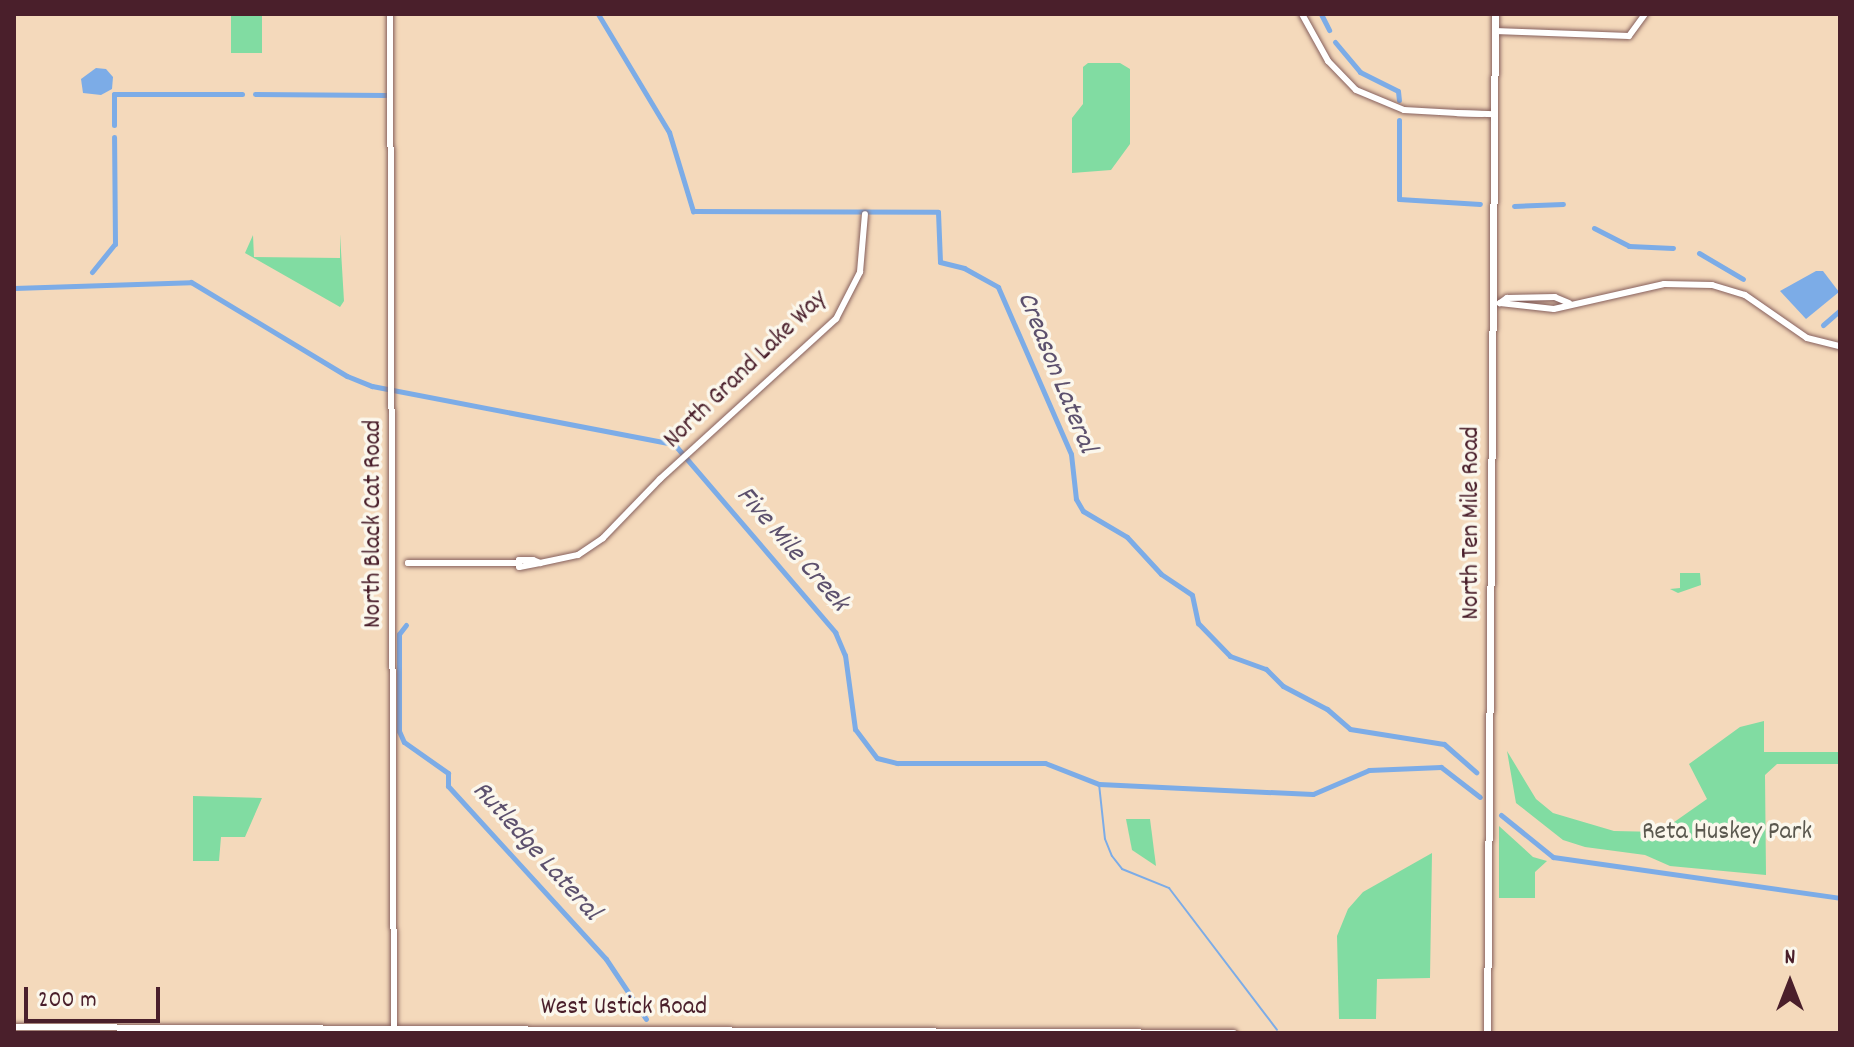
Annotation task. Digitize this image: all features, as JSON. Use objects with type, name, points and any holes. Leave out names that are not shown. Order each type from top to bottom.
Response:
[{"type":"main road","name":"North Black Cat Road","points":[[390,14],[394,1030]]},
{"type":"main road","points":[[1302,14],[1328,61],[1356,90],[1404,110],[1495,114]]},
{"type":"main road","name":"North Ten Mile Road","points":[[1487,1033],[1497,303],[1495,14]]},
{"type":"main road","points":[[1495,31],[1623,37],[1637,31],[1645,14]]},
{"type":"main road","name":"North Grand Lake Way","points":[[394,563],[540,563],[590,548],[836,319],[860,272],[865,214]]},
{"type":"main road","points":[[1497,303],[1554,309],[1569,303],[1601,301],[1664,284],[1712,285],[1745,295],[1807,338],[1840,346]]},
{"type":"main road","points":[[1497,303],[1507,298],[1555,297],[1569,303]]},
{"type":"main road","name":"West Ustick Road","points":[[14,1027],[1234,1033]]},
{"type":"green space","points":[[231,14],[262,14],[262,53],[231,53]]},
{"type":"green space","points":[[1088,63],[1120,63],[1130,69],[1130,144],[1111,170],[1072,173],[1072,118],[1083,104],[1083,67]]},
{"type":"green space","points":[[340,234],[344,301],[340,307],[245,253],[253,235],[254,257],[340,258]]},
{"type":"green space","points":[[1680,573],[1700,573],[1701,585],[1678,593],[1670,589],[1680,588]]},
{"type":"green space","name":"Reta Huskey Park","points":[[1764,721],[1764,752],[1840,752],[1840,764],[1777,764],[1765,775],[1766,875],[1670,866],[1645,855],[1585,847],[1563,840],[1516,803],[1507,751],[1536,799],[1553,813],[1614,831],[1660,832],[1707,799],[1689,764],[1740,727]]},
{"type":"green space","points":[[193,796],[262,798],[245,837],[221,837],[219,861],[193,861]]},
{"type":"green space","points":[[1126,819],[1150,819],[1156,866],[1132,850]]},
{"type":"green space","points":[[1499,826],[1533,857],[1547,861],[1535,872],[1535,898],[1499,898]]},
{"type":"green space","points":[[1432,853],[1430,978],[1377,979],[1376,1019],[1339,1019],[1337,936],[1348,909],[1363,892]]},
{"type":"water","points":[[96,68],[106,69],[113,77],[112,89],[101,95],[83,93],[81,79]]},
{"type":"water","points":[[1816,271],[1823,271],[1839,292],[1806,319],[1780,291]]},
{"type":"waterway","name":"Creason Lateral","points":[[598,14],[669,132],[693,211],[938,212],[940,262],[964,268],[998,287],[1071,454],[1076,499],[1083,511],[1127,537],[1161,574],[1192,595],[1198,623],[1230,656],[1266,669],[1283,686],[1327,709],[1350,729],[1444,744],[1476,772]]},
{"type":"waterway","points":[[1321,14],[1329,30]]},
{"type":"waterway","points":[[1335,42],[1360,72],[1398,91],[1399,100]]},
{"type":"waterway","points":[[114,125],[114,94],[242,94]]},
{"type":"waterway","points":[[255,94],[386,95]]},
{"type":"waterway","points":[[1399,120],[1399,199],[1480,204]]},
{"type":"waterway","points":[[92,272],[115,244],[114,137]]},
{"type":"waterway","points":[[1514,206],[1563,204]]},
{"type":"waterway","points":[[1594,228],[1629,246],[1673,248]]},
{"type":"waterway","points":[[1699,253],[1743,279]]},
{"type":"waterway","name":"Five Mile Creek","points":[[14,288],[191,282],[347,376],[372,386],[674,444],[835,632],[845,655],[855,729],[877,758],[897,763],[1045,763],[1099,784],[1313,794],[1369,770],[1441,767],[1480,797]]},
{"type":"waterway","points":[[1823,325],[1840,310]]},
{"type":"waterway","name":"Rutledge Lateral","points":[[406,625],[399,634],[399,731],[404,742],[448,773],[448,786],[606,959],[646,1019]]},
{"type":"waterway","points":[[1099,784],[1105,839],[1112,856],[1122,869],[1169,888],[1277,1030]]},
{"type":"waterway","points":[[1501,815],[1553,857],[1840,898]]}]
